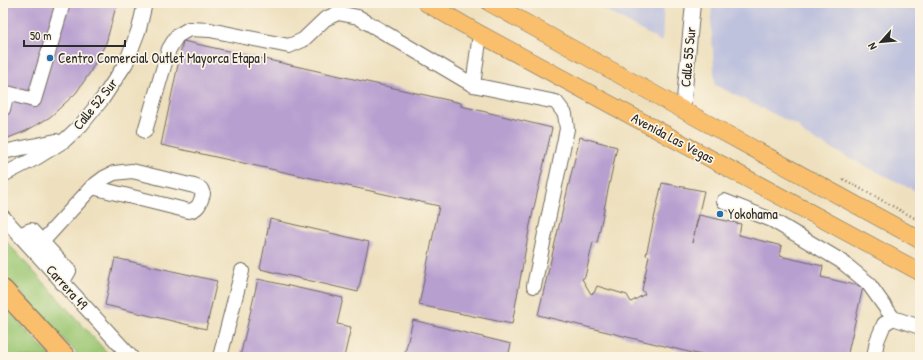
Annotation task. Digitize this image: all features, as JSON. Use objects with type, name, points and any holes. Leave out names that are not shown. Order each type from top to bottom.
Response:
[{"type":"highway","points":[[3,290],[65,357]]},
{"type":"main road","name":"Avenida Las Vegas","points":[[426,3],[480,34],[920,272]]},
{"type":"main road","name":"Avenida Las Vegas","points":[[490,3],[920,240]]},
{"type":"street","points":[[3,109],[7,93],[34,100],[63,3]]},
{"type":"street","name":"Calle 52 Sur","points":[[4,176],[65,140],[81,125],[104,98],[126,63],[139,29],[145,3]]},
{"type":"street","name":"Calle 55 Sur","points":[[683,110],[692,3]]},
{"type":"street","points":[[145,131],[169,49],[177,36],[189,29],[210,30],[289,46],[303,40],[325,18],[338,13],[358,17],[472,85],[556,102],[565,114],[567,128],[534,286]]},
{"type":"street","points":[[472,85],[480,34]]},
{"type":"street","points":[[3,152],[65,140]]},
{"type":"street","points":[[42,242],[92,187],[114,173],[132,171],[194,186],[200,189],[203,194],[199,206],[195,210],[189,211],[92,187]]},
{"type":"street","points":[[724,201],[772,220],[841,261],[868,283],[893,318],[920,327]]},
{"type":"street","name":"Carrera 49","points":[[3,217],[131,357]]},
{"type":"street","points":[[19,235],[31,230],[69,271],[62,283]]},
{"type":"street","points":[[220,357],[242,271]]},
{"type":"street","points":[[874,357],[877,340],[884,324],[893,318]]},
{"type":"shaded area","points":[[593,3],[664,3],[662,42]]},
{"type":"shaded area","points":[[712,3],[920,3],[920,193],[805,135],[798,126],[715,85],[711,21]]},
{"type":"green space","points":[[3,238],[111,357],[80,357],[3,273]]},
{"type":"green space","points":[[3,305],[51,357],[3,357]]},
{"type":"building","name":"Centro Comercial Outlet Mayorca Etapa I","points":[[3,3],[117,3],[106,43],[89,74],[76,93],[50,117],[26,131],[8,138],[3,138]]},
{"type":"building","points":[[183,41],[461,103],[461,106],[552,128],[530,225],[512,324],[419,305],[439,206],[161,145]]},
{"type":"building","points":[[580,137],[617,147],[597,243],[593,242],[585,277],[582,279],[591,294],[594,293],[597,286],[627,295],[631,302],[645,294],[642,290],[649,256],[646,255],[662,183],[704,191],[692,243],[699,215],[741,224],[739,235],[782,246],[780,256],[823,266],[821,277],[863,287],[847,357],[709,357],[538,315]]},
{"type":"building","points":[[270,219],[369,242],[358,292],[260,269]]},
{"type":"building","points":[[115,258],[217,281],[206,329],[105,305]]},
{"type":"building","points":[[258,279],[343,298],[337,324],[351,327],[344,357],[240,357]]},
{"type":"building","points":[[413,320],[511,344],[508,357],[404,357]]},
{"type":"place","name":"Centro Comercial Outlet Mayorca Etapa I","points":[[50,58]]},
{"type":"place","name":"Yokohama","points":[[720,214]]}]
